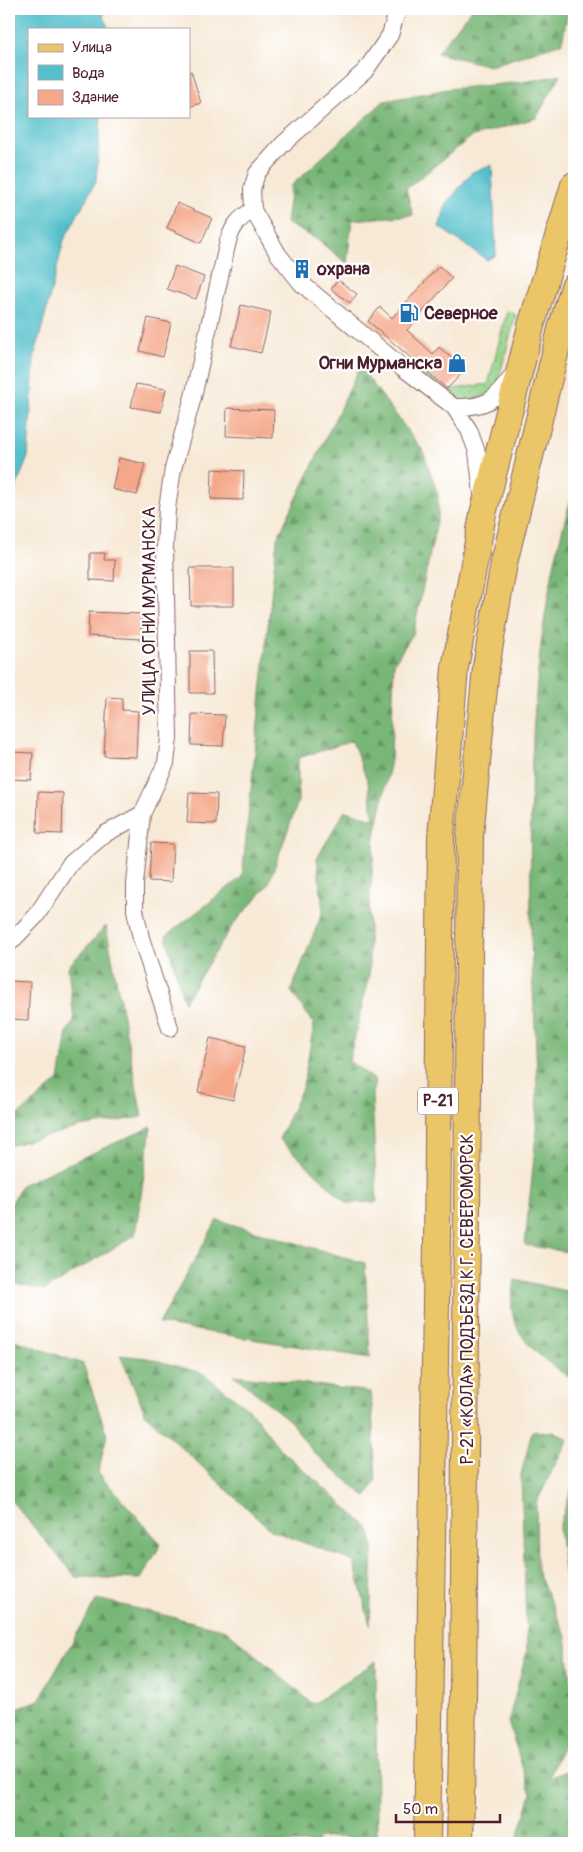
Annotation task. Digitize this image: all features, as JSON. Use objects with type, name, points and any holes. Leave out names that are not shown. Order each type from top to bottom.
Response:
[{"type":"main road","name":"Р-21","points":[[520,366],[574,185]]},
{"type":"main road","name":"Р-21 «КОЛА» ПОДЪЕЗД К Г. СЕВЕРОМОРСК","points":[[460,1843],[464,1698],[470,836],[486,667],[504,563],[559,338],[574,287]]},
{"type":"main road","name":"Р-21 «КОЛА» ПОДЪЕЗД К Г. СЕВЕРОМОРСК","points":[[426,1843],[437,1264],[441,837],[455,668],[482,514],[520,366]]},
{"type":"street","points":[[398,9],[390,36],[365,71],[283,144],[257,173],[252,189],[254,210],[278,254],[301,283],[403,368],[454,407],[470,430],[477,452],[482,514]]},
{"type":"street","name":"УЛИЦА ОГНИ МУРМАНСКА","points":[[170,1028],[141,938],[135,910],[134,884],[142,814],[166,763],[170,738],[166,548],[173,468],[193,397],[228,242],[233,228],[242,217],[254,210]]},
{"type":"street","points":[[454,407],[472,407],[487,403],[501,392],[520,366]]},
{"type":"street","points":[[9,944],[36,916],[70,864],[105,834],[142,814]]},
{"type":"green space","points":[[472,9],[568,9],[562,43],[490,66],[437,53]]},
{"type":"green space","points":[[561,75],[536,118],[471,137],[406,189],[413,215],[352,220],[347,263],[316,239],[286,223],[291,186],[384,101],[448,89],[523,82]]},
{"type":"green space","points":[[507,311],[516,315],[497,385],[489,395],[459,403],[417,372],[421,367],[446,390],[488,384]]},
{"type":"green space","points":[[360,367],[423,451],[438,495],[438,516],[413,634],[394,663],[391,760],[375,836],[369,909],[369,977],[349,1061],[375,1080],[372,1095],[377,1202],[347,1203],[279,1139],[303,1086],[314,1024],[291,991],[323,911],[317,858],[345,811],[374,819],[368,782],[352,741],[298,758],[298,802],[268,885],[232,926],[184,1002],[166,936],[242,877],[277,539]]},
{"type":"green space","points":[[574,489],[574,982],[570,1000],[574,1044],[574,1253],[525,1245],[537,1108],[530,867],[535,703],[548,595],[559,542]]},
{"type":"green space","points":[[106,926],[142,1117],[80,1127],[9,1146],[9,1120],[22,1112],[59,1080],[67,1032],[74,1021],[68,967]]},
{"type":"green space","points":[[151,1127],[135,1235],[45,1290],[9,1283],[9,1209],[21,1185]]},
{"type":"green space","points":[[217,1220],[365,1263],[370,1358],[159,1324]]},
{"type":"green space","points":[[515,1279],[574,1293],[573,1380],[535,1351],[520,1332],[515,1321],[512,1306]]},
{"type":"green space","points":[[9,1338],[83,1364],[107,1435],[98,1473],[161,1544],[141,1579],[76,1577],[9,1498]]},
{"type":"green space","points":[[120,1355],[147,1358],[202,1373],[250,1410],[279,1448],[370,1529],[373,1548],[370,1625],[354,1562],[271,1530],[146,1415]]},
{"type":"green space","points":[[234,1375],[371,1392],[376,1479],[366,1497],[313,1452],[290,1421]]},
{"type":"green space","points":[[532,1431],[554,1432],[568,1439],[536,1503],[537,1571],[566,1636],[573,1700],[566,1739],[549,1778],[574,1768],[574,1843],[516,1843],[531,1794],[508,1722],[527,1651],[521,1475]]},
{"type":"green space","points":[[574,1481],[574,1595],[565,1578],[559,1527]]},
{"type":"green space","points":[[97,1599],[226,1630],[313,1704],[376,1661],[377,1843],[346,1843],[346,1837],[319,1838],[316,1843],[9,1843],[9,1711],[39,1700]]},
{"type":"water","points":[[9,9],[106,9],[103,16],[109,28],[28,28],[28,118],[101,118],[96,181],[64,240],[34,359],[28,457],[9,505]]},
{"type":"water","points":[[492,165],[496,255],[487,260],[439,227],[447,203],[472,172]]},
{"type":"building","points":[[190,72],[201,103],[190,107]]},
{"type":"building","points":[[177,203],[212,218],[201,243],[167,228]]},
{"type":"building","points":[[175,266],[204,277],[196,299],[167,289]]},
{"type":"building","name":"Северное","points":[[439,266],[452,278],[407,330],[433,354],[439,347],[465,370],[447,389],[368,321],[380,307],[392,318]]},
{"type":"building","points":[[338,280],[357,294],[350,303],[331,289]]},
{"type":"building","points":[[241,305],[271,312],[261,353],[231,346]]},
{"type":"building","points":[[148,318],[171,323],[163,357],[140,351]]},
{"type":"building","points":[[136,384],[166,389],[161,412],[131,407]]},
{"type":"building","points":[[227,408],[274,410],[273,438],[226,436]]},
{"type":"building","points":[[119,458],[145,464],[137,495],[112,489]]},
{"type":"building","points":[[212,469],[244,471],[243,500],[211,499]]},
{"type":"building","points":[[90,553],[105,553],[104,560],[115,560],[114,581],[90,580]]},
{"type":"building","points":[[190,568],[234,568],[234,606],[191,606]]},
{"type":"building","points":[[89,612],[142,614],[141,639],[88,636]]},
{"type":"building","points":[[190,651],[212,651],[213,693],[190,693]]},
{"type":"building","points":[[107,697],[122,698],[122,710],[138,711],[136,757],[104,756]]},
{"type":"building","points":[[192,714],[225,715],[223,746],[191,745]]},
{"type":"building","points":[[9,752],[33,753],[31,780],[9,779]]},
{"type":"building","points":[[38,792],[63,793],[62,834],[37,833]]},
{"type":"building","points":[[189,793],[217,794],[216,824],[187,823]]},
{"type":"building","points":[[151,843],[173,844],[171,882],[149,881]]},
{"type":"building","points":[[9,981],[30,982],[28,1020],[9,1019]]},
{"type":"building","points":[[210,1038],[246,1046],[233,1100],[198,1092]]},
{"type":"place","name":"охрана","points":[[302,269]]},
{"type":"place","name":"Северное","points":[[409,313]]},
{"type":"place","name":"Огни Мурманска","points":[[457,363]]}]
